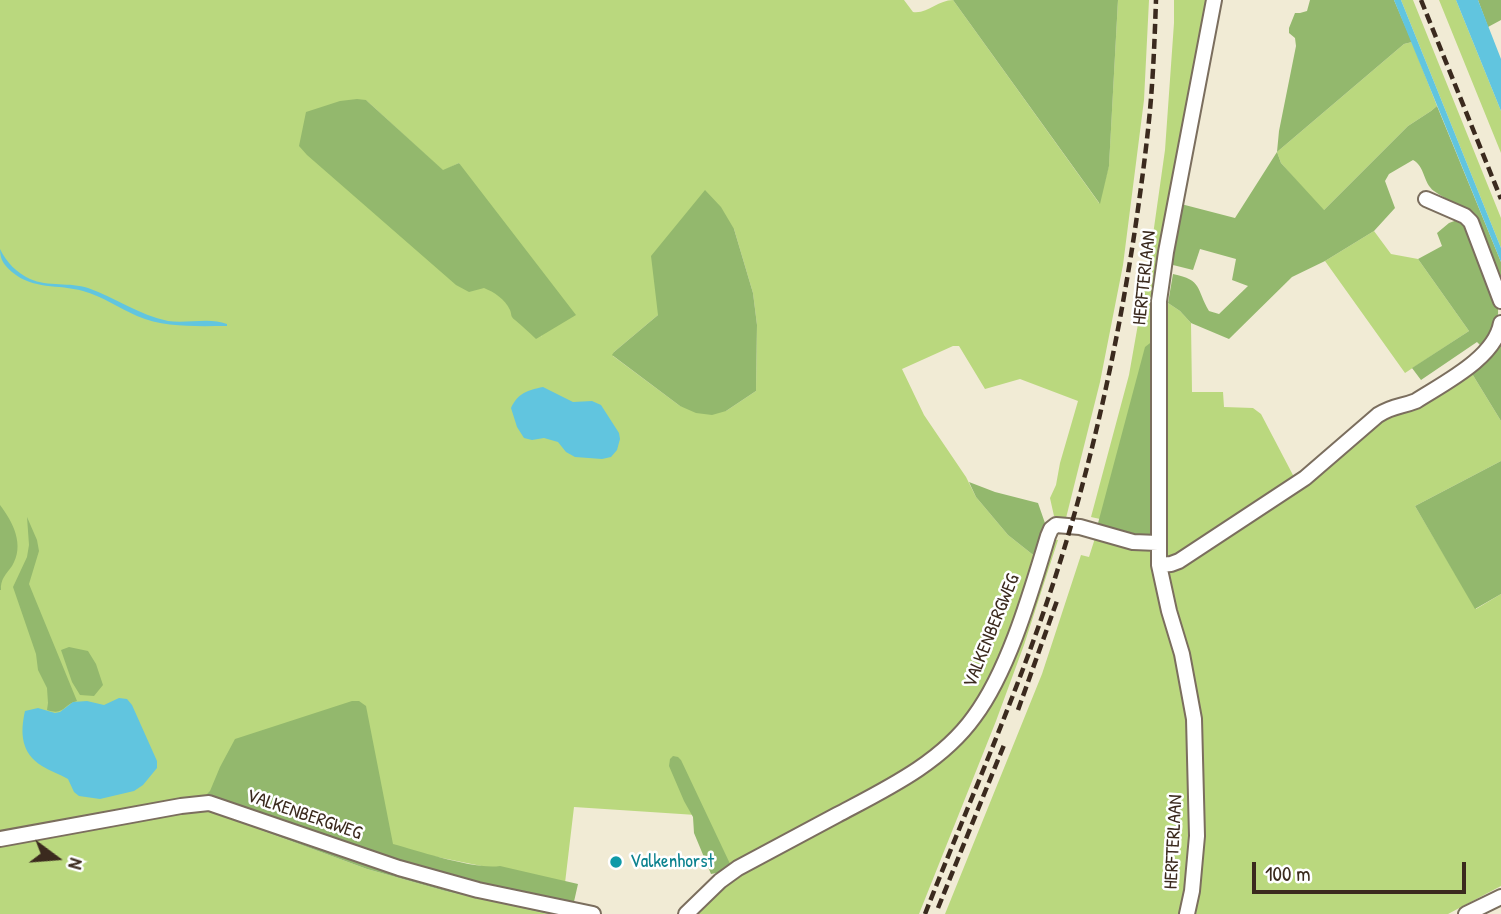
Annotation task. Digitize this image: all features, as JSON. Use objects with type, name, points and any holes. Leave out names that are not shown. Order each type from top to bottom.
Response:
[{"type":"street","name":"HERFTERLAAN","points":[[1188,914],[1196,836],[1194,719],[1182,654],[1159,565],[1158,341],[1160,290],[1166,252],[1214,0]]},
{"type":"street","points":[[1426,198],[1465,216],[1471,222],[1501,301]]},
{"type":"street","points":[[1159,565],[1179,561],[1305,478],[1378,415],[1389,408],[1416,401],[1471,365],[1491,345],[1500,332],[1501,323]]},
{"type":"street","name":"VALKENBERGWEG","points":[[686,914],[720,881],[738,868],[882,791],[926,763],[964,730],[993,687],[1022,615],[1048,536],[1055,525],[1080,527],[1133,542],[1158,543]]},
{"type":"street","name":"VALKENBERGWEG","points":[[0,839],[209,803],[399,869],[478,890],[593,914]]},
{"type":"street","points":[[1466,914],[1501,897]]},
{"type":"green space","points":[[0,0],[904,0],[913,12],[918,12],[953,0],[1099,203],[1109,165],[1118,0],[1149,0],[1144,100],[1123,265],[1100,382],[1066,518],[1054,516],[1050,498],[1056,485],[1078,401],[1020,379],[985,389],[959,346],[953,346],[902,369],[924,415],[966,477],[976,497],[1008,535],[1037,558],[992,678],[962,725],[923,760],[730,868],[696,815],[574,807],[565,883],[388,847],[206,799],[0,836]],"holes":[[[366,100],[443,171],[459,163],[542,337]],[[734,229],[753,293],[757,325],[756,391],[726,411],[680,406],[613,356],[614,352],[658,315]]]},
{"type":"green space","points":[[953,0],[1118,0],[1109,166],[1100,204]]},
{"type":"green space","points":[[1174,0],[1209,0],[1154,340],[1100,519],[1091,517],[1129,375],[1150,256],[1165,150]]},
{"type":"green space","points":[[1310,0],[1394,0],[1412,42],[1404,44],[1277,152],[1296,46],[1295,38],[1289,33],[1295,13],[1307,11]]},
{"type":"green space","points":[[1401,0],[1413,0],[1501,218],[1501,248]]},
{"type":"green space","points":[[1439,0],[1456,0],[1501,111],[1501,153]]},
{"type":"green space","points":[[1478,0],[1501,0],[1501,20],[1488,27]]},
{"type":"green space","points":[[1412,42],[1437,106],[1408,126],[1323,211],[1281,163],[1277,152],[1404,44]]},
{"type":"green space","points":[[366,100],[443,170],[459,163],[576,315],[536,339],[512,317],[508,306],[499,296],[484,288],[469,292],[456,285],[307,155],[299,146],[306,112],[340,101]]},
{"type":"green space","points":[[1437,106],[1501,262],[1501,281],[1475,218],[1430,188],[1420,166],[1413,160],[1389,174],[1385,181],[1395,208],[1374,231],[1325,261],[1292,277],[1229,339],[1191,323],[1168,303],[1173,274],[1183,276],[1194,283],[1209,311],[1219,314],[1248,286],[1232,280],[1236,259],[1200,249],[1193,270],[1169,264],[1181,204],[1235,218],[1277,152],[1281,163],[1324,210],[1408,126]]},
{"type":"green space","points":[[705,190],[721,207],[734,229],[753,293],[757,325],[756,391],[726,411],[712,415],[696,413],[680,406],[612,355],[658,315],[651,256]]},
{"type":"green space","points":[[1457,220],[1466,225],[1498,306],[1498,318],[1489,338],[1481,346],[1477,342],[1421,380],[1412,368],[1469,331],[1418,259],[1442,246],[1437,233]]},
{"type":"green space","points":[[1374,231],[1391,254],[1418,259],[1469,331],[1405,373],[1325,261]]},
{"type":"green space","points":[[1168,303],[1191,323],[1192,392],[1223,392],[1224,407],[1253,408],[1261,414],[1294,477],[1167,559],[1163,354]]},
{"type":"green space","points":[[1501,339],[1501,421],[1471,372]]},
{"type":"green space","points":[[1154,340],[1153,529],[1146,538],[1097,527],[1145,347]]},
{"type":"green space","points":[[1471,372],[1501,421],[1501,461],[1415,506],[1476,609],[1501,594],[1501,886],[1448,914],[1196,914],[1203,824],[1200,710],[1169,571],[1335,460],[1391,413],[1410,411]]},
{"type":"green space","points":[[1501,461],[1501,594],[1475,609],[1415,506]]},
{"type":"green space","points":[[969,482],[1038,503],[1046,526],[1037,558],[1008,535],[976,497]]},
{"type":"green space","points":[[0,505],[13,526],[17,542],[16,558],[2,580],[1,590],[0,590]]},
{"type":"green space","points":[[27,517],[39,551],[29,584],[77,701],[57,712],[47,710],[47,688],[38,670],[36,654],[13,587],[27,557]]},
{"type":"green space","points":[[1096,535],[1152,551],[1186,693],[1192,766],[1190,846],[1182,914],[945,914],[1042,674],[1081,555],[1089,557]]},
{"type":"green space","points":[[1051,539],[1058,540],[1024,645],[919,914],[691,914],[732,876],[892,790],[974,723]]},
{"type":"green space","points":[[69,647],[88,651],[96,664],[103,685],[94,696],[80,695],[72,682],[61,650]]},
{"type":"green space","points":[[359,701],[366,706],[393,844],[462,863],[500,866],[578,884],[573,906],[396,863],[204,797],[210,791],[235,739]]},
{"type":"green space","points":[[673,756],[681,760],[732,868],[711,874],[694,833],[693,817],[669,766]]},
{"type":"green space","points":[[219,809],[217,814],[367,869],[445,891],[548,914],[0,914],[0,842],[169,811]]},
{"type":"green space","points":[[219,809],[579,914],[548,914],[445,891],[367,869],[217,814]]},
{"type":"water","points":[[1394,0],[1401,0],[1501,248],[1501,262]]},
{"type":"water","points":[[1456,0],[1478,0],[1501,59],[1501,111]]},
{"type":"water","points":[[0,249],[5,258],[25,277],[52,284],[88,288],[147,315],[168,321],[213,321],[227,326],[159,323],[137,316],[90,293],[28,282],[7,267]]},
{"type":"water","points":[[543,387],[573,402],[592,401],[601,405],[619,433],[617,450],[611,457],[575,457],[566,452],[558,442],[544,438],[524,438],[511,408],[524,393]]},
{"type":"water","points":[[119,698],[127,699],[132,705],[157,761],[157,768],[143,785],[134,791],[100,799],[79,796],[68,779],[35,761],[26,749],[23,735],[25,711],[38,708],[55,713],[73,702],[87,701],[104,705]]},
{"type":"railway","points":[[925,914],[1041,621],[1069,534],[1093,444],[1122,308],[1137,216],[1151,101],[1156,0]]},
{"type":"railway","points":[[1421,0],[1501,199]]},
{"type":"railway","points":[[1018,710],[1058,598]]},
{"type":"railway","points":[[938,908],[1004,745]]},
{"type":"place","name":"Valkenhorst","points":[[616,862]]}]
